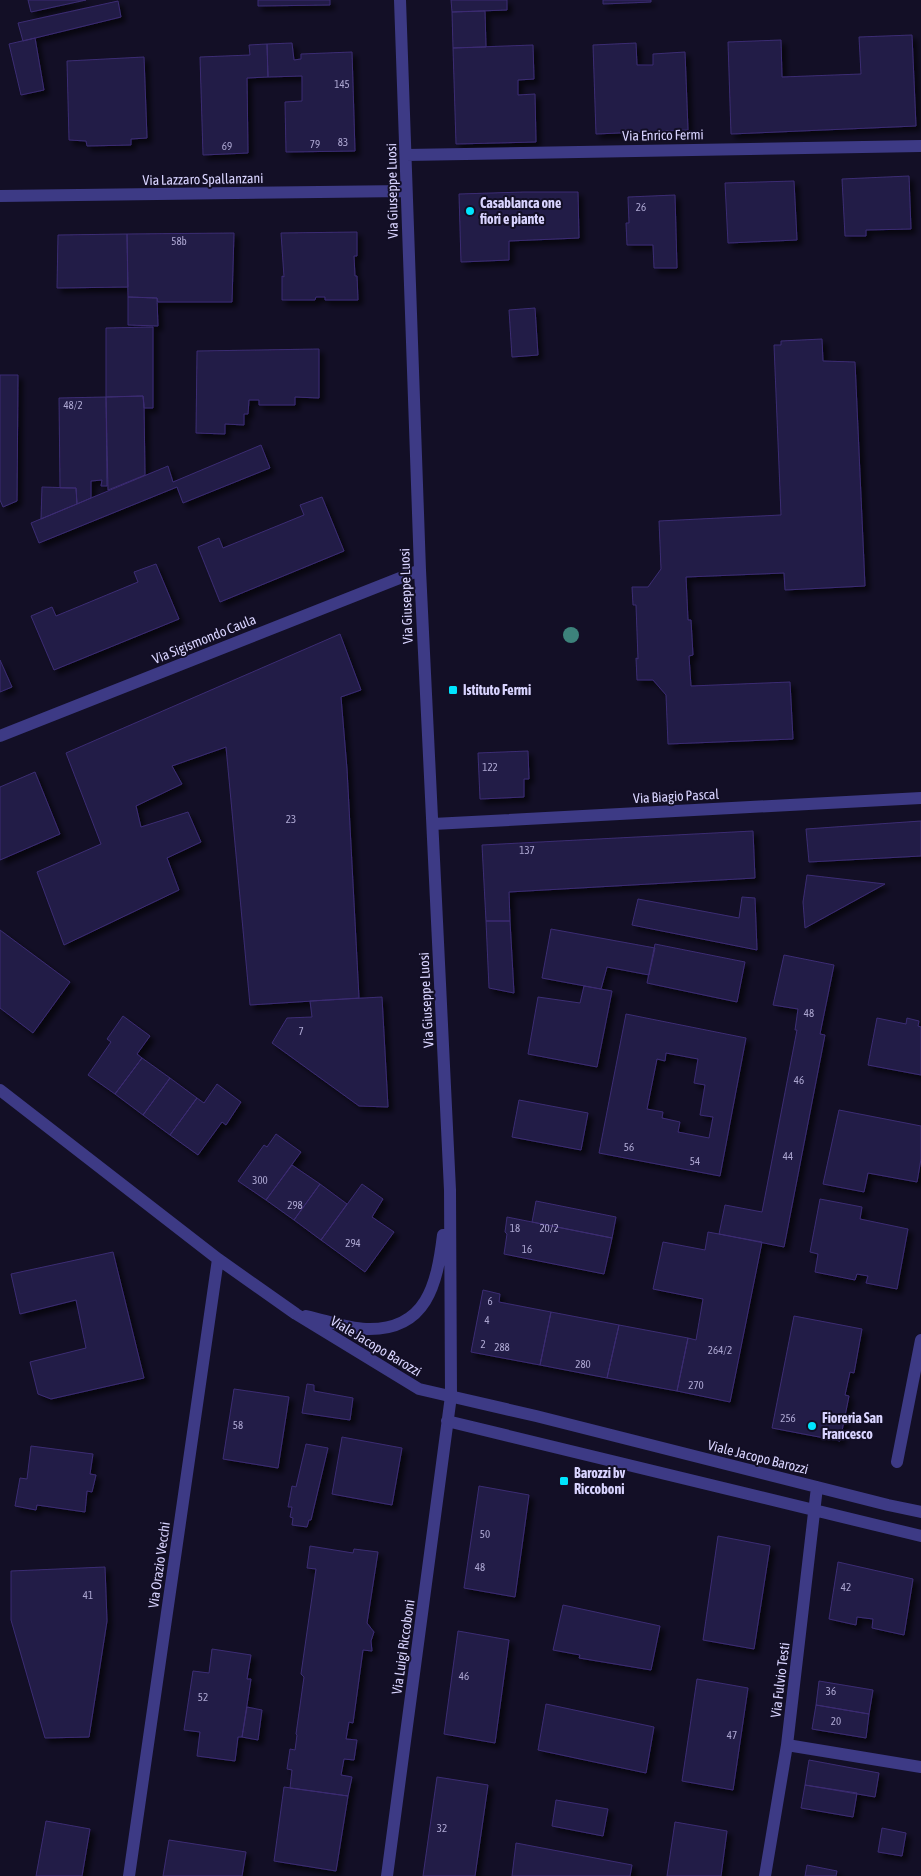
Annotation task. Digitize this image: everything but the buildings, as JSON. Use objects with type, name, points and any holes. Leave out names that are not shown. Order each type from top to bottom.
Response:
[{"type":"street","name":"Via Giuseppe Luosi","points":[[400,0],[420,570],[450,1190],[451,1396]]},
{"type":"street","name":"Via Enrico Fermi","points":[[406,155],[921,146]]},
{"type":"street","name":"Via Lazzaro Spallanzani","points":[[0,196],[406,191]]},
{"type":"street","name":"Via Sigismondo Caula","points":[[0,736],[420,570]]},
{"type":"street","name":"Via Biagio Pascal","points":[[433,824],[921,798]]},
{"type":"street","name":"Viale Jacopo Barozzi","points":[[0,1090],[218,1259],[296,1314],[419,1389],[921,1512]]},
{"type":"street","name":"Via Giuseppe Luosi","points":[[296,1314],[364,1329],[383,1328],[398,1324],[413,1315],[426,1301],[435,1280],[450,1190]]},
{"type":"street","name":"Via Orazio Vecchi","points":[[129,1876],[218,1259]]},
{"type":"street","points":[[897,1462],[921,1340]]},
{"type":"street","name":"Via Luigi Riccoboni","points":[[388,1876],[451,1396]]},
{"type":"street","points":[[448,1421],[921,1536]]},
{"type":"street","name":"Via Fulvio Testi","points":[[765,1876],[788,1745],[818,1487]]},
{"type":"street","points":[[788,1745],[921,1767]]},
{"type":"place","name":"Casablanca one fiori e piante","points":[[470,211]]},
{"type":"place","name":"Istituto Fermi","points":[[453,690]]},
{"type":"place","name":"Fioreria San Francesco","points":[[812,1426]]},
{"type":"place","name":"Barozzi bv Riccoboni","points":[[564,1481]]}]
